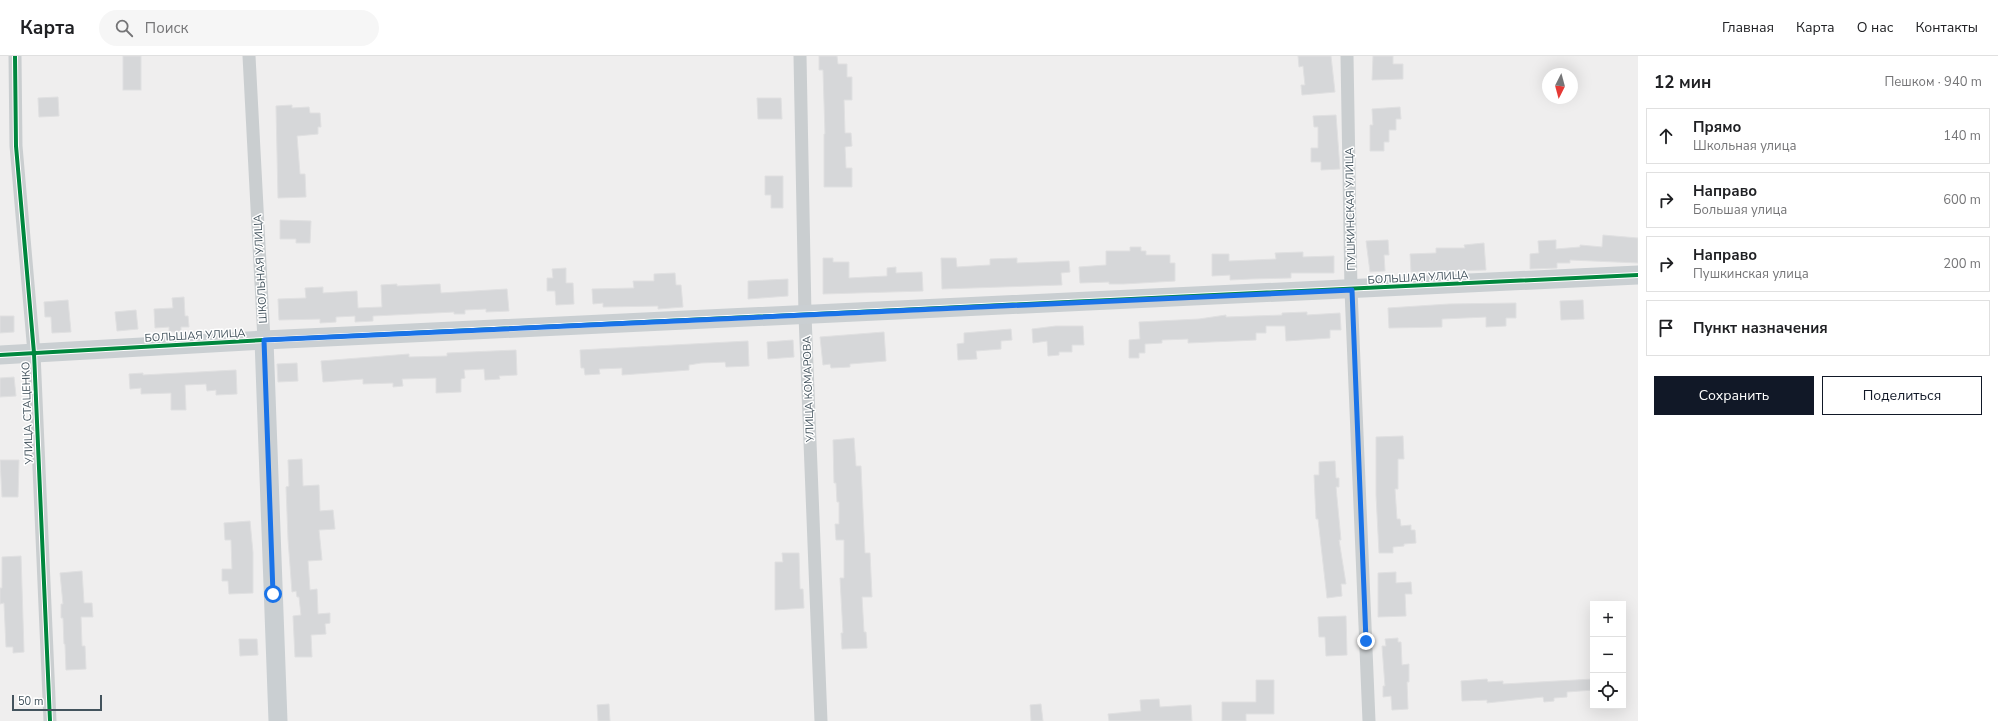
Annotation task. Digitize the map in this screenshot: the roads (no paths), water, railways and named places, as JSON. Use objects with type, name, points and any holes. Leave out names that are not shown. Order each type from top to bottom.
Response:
[{"type":"street","name":"УЛИЦА СТАЦЕНКО","points":[[15,56],[16,146],[34,353],[50,721]]},
{"type":"street","name":"ШКОЛЬНАЯ УЛИЦА","points":[[249,56],[264,340],[278,721]]},
{"type":"street","name":"УЛИЦА КОМАРОВА","points":[[800,56],[805,315],[821,721]]},
{"type":"street","name":"ПУШКИНСКАЯ УЛИЦА","points":[[1347,56],[1352,290],[1369,721]]},
{"type":"street","name":"БОЛЬШАЯ УЛИЦА","points":[[0,355],[264,340],[1352,290],[1638,275]]}]
